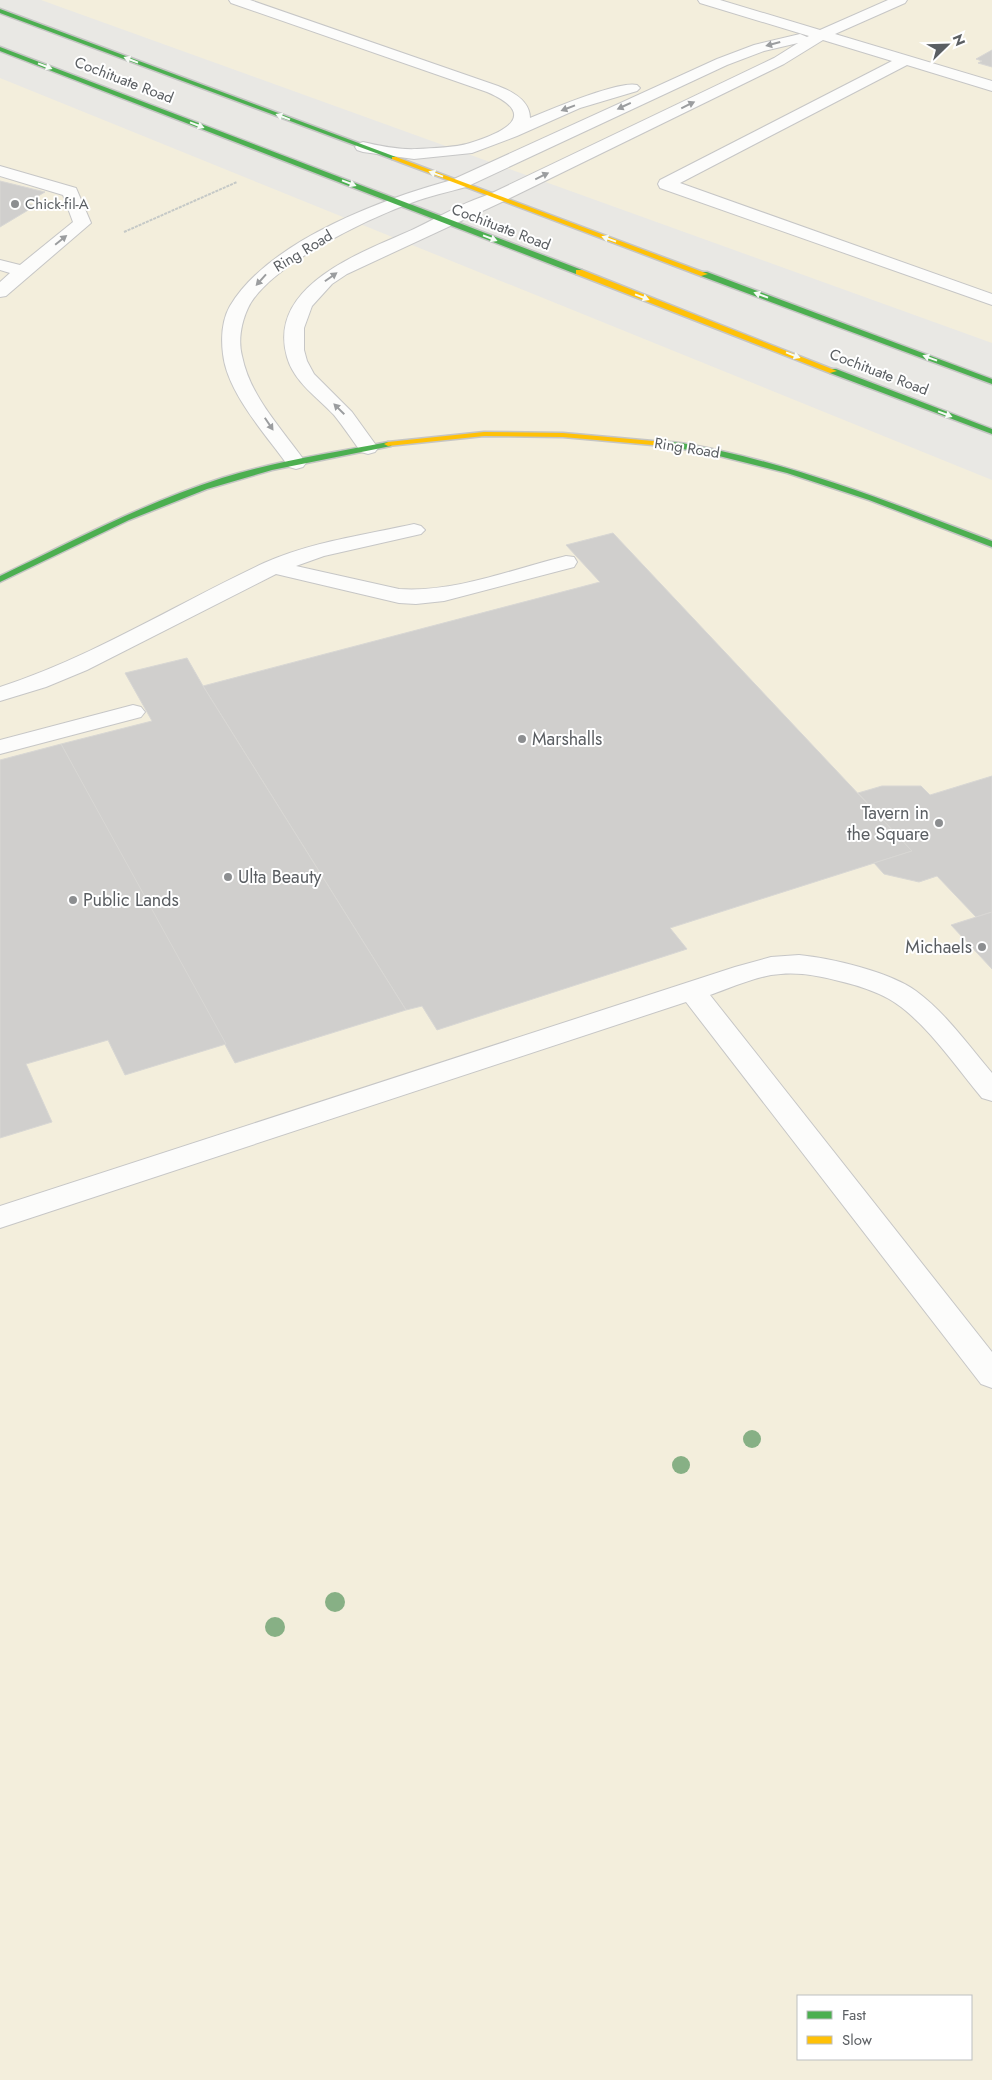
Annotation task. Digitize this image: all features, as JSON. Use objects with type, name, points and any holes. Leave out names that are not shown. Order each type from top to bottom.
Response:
[{"type":"main road","name":"Cochituate Road","points":[[0,11],[992,382]]},
{"type":"main road","name":"Cochituate Road","points":[[0,48],[992,432]]},
{"type":"main road","name":"Ring Road","points":[[0,579],[183,493],[236,477],[368,448],[441,437],[491,434],[592,436],[690,447],[753,460],[814,476],[930,518],[992,544]]},
{"type":"street","points":[[236,0],[477,83],[508,97],[520,106],[523,118],[521,123],[511,133]]},
{"type":"street","points":[[705,0],[992,86]]},
{"type":"street","points":[[368,448],[346,416],[309,380],[300,366],[295,353],[293,340],[297,317],[302,306],[334,275],[363,258],[498,197],[779,61],[821,35],[900,0]]},
{"type":"street","points":[[363,147],[398,153],[453,151],[486,144],[556,112],[595,98],[699,72],[759,48],[821,35]]},
{"type":"street","points":[[906,60],[666,184],[992,300]]},
{"type":"street","name":"Ring Road","points":[[296,463],[266,421],[237,370],[232,354],[233,325],[238,312],[255,286],[278,264],[344,227],[398,202],[460,183],[699,72]]},
{"type":"street","points":[[0,171],[70,192],[82,223],[0,292]]},
{"type":"street","points":[[0,265],[23,271]]},
{"type":"street","points":[[0,694],[57,675],[273,567],[318,551],[414,530]]},
{"type":"street","points":[[273,567],[399,596],[416,597],[444,594],[566,562]]},
{"type":"street","points":[[0,747],[133,712]]},
{"type":"street","points":[[0,1217],[755,970],[784,964],[801,964],[823,968],[887,985],[912,1002],[992,1091]]},
{"type":"street","points":[[692,991],[992,1375]]},
{"type":"path","points":[[120,234],[238,182]]},
{"type":"shaded area","points":[[41,0],[992,0],[992,343]]},
{"type":"shaded area","points":[[0,78],[992,480],[992,2080],[0,2080]]},
{"type":"building","points":[[992,50],[992,67],[978,63],[982,61],[976,59]]},
{"type":"building","name":"Chick-fil-A","points":[[0,181],[45,192],[26,203],[35,206],[0,227]]},
{"type":"building","name":"Marshalls","points":[[613,533],[912,851],[670,928],[687,949],[437,1030],[422,1006],[406,1010],[203,686],[600,582],[566,545]]},
{"type":"building","name":"Ulta Beauty","points":[[187,658],[406,1010],[235,1063],[61,744],[152,721],[125,673]]},
{"type":"building","name":"Public Lands","points":[[61,744],[226,1044],[125,1075],[108,1040],[26,1064],[52,1122],[0,1138],[0,760]]},
{"type":"building","name":"Tavern in the Square","points":[[992,776],[992,912],[976,917],[937,876],[919,882],[884,874],[874,863],[912,851],[858,793],[882,786],[921,786],[930,795]]},
{"type":"building","name":"Michaels","points":[[992,912],[992,969],[951,925]]},
{"type":"traffic: fast","points":[[0,11],[394,158]]},
{"type":"traffic: fast","points":[[0,49],[579,272]]},
{"type":"traffic: fast","points":[[704,274],[992,382]]},
{"type":"traffic: fast","points":[[833,371],[992,432]]},
{"type":"traffic: fast","points":[[0,579],[126,518],[204,487],[249,473],[388,444]]},
{"type":"traffic: fast","points":[[664,444],[707,451],[790,471],[872,498],[992,544]]},
{"type":"traffic: slow","points":[[394,158],[704,274]]},
{"type":"traffic: slow","points":[[579,272],[833,371]]},
{"type":"traffic: slow","points":[[388,444],[484,434],[563,435],[664,444]]},
{"type":"place","name":"Chick-fil-A","points":[[15,204]]},
{"type":"place","name":"Marshalls","points":[[522,739]]},
{"type":"place","name":"Tavern in the Square","points":[[939,823]]},
{"type":"place","name":"Ulta Beauty","points":[[228,877]]},
{"type":"place","name":"Public Lands","points":[[73,900]]},
{"type":"place","name":"Michaels","points":[[982,947]]}]
